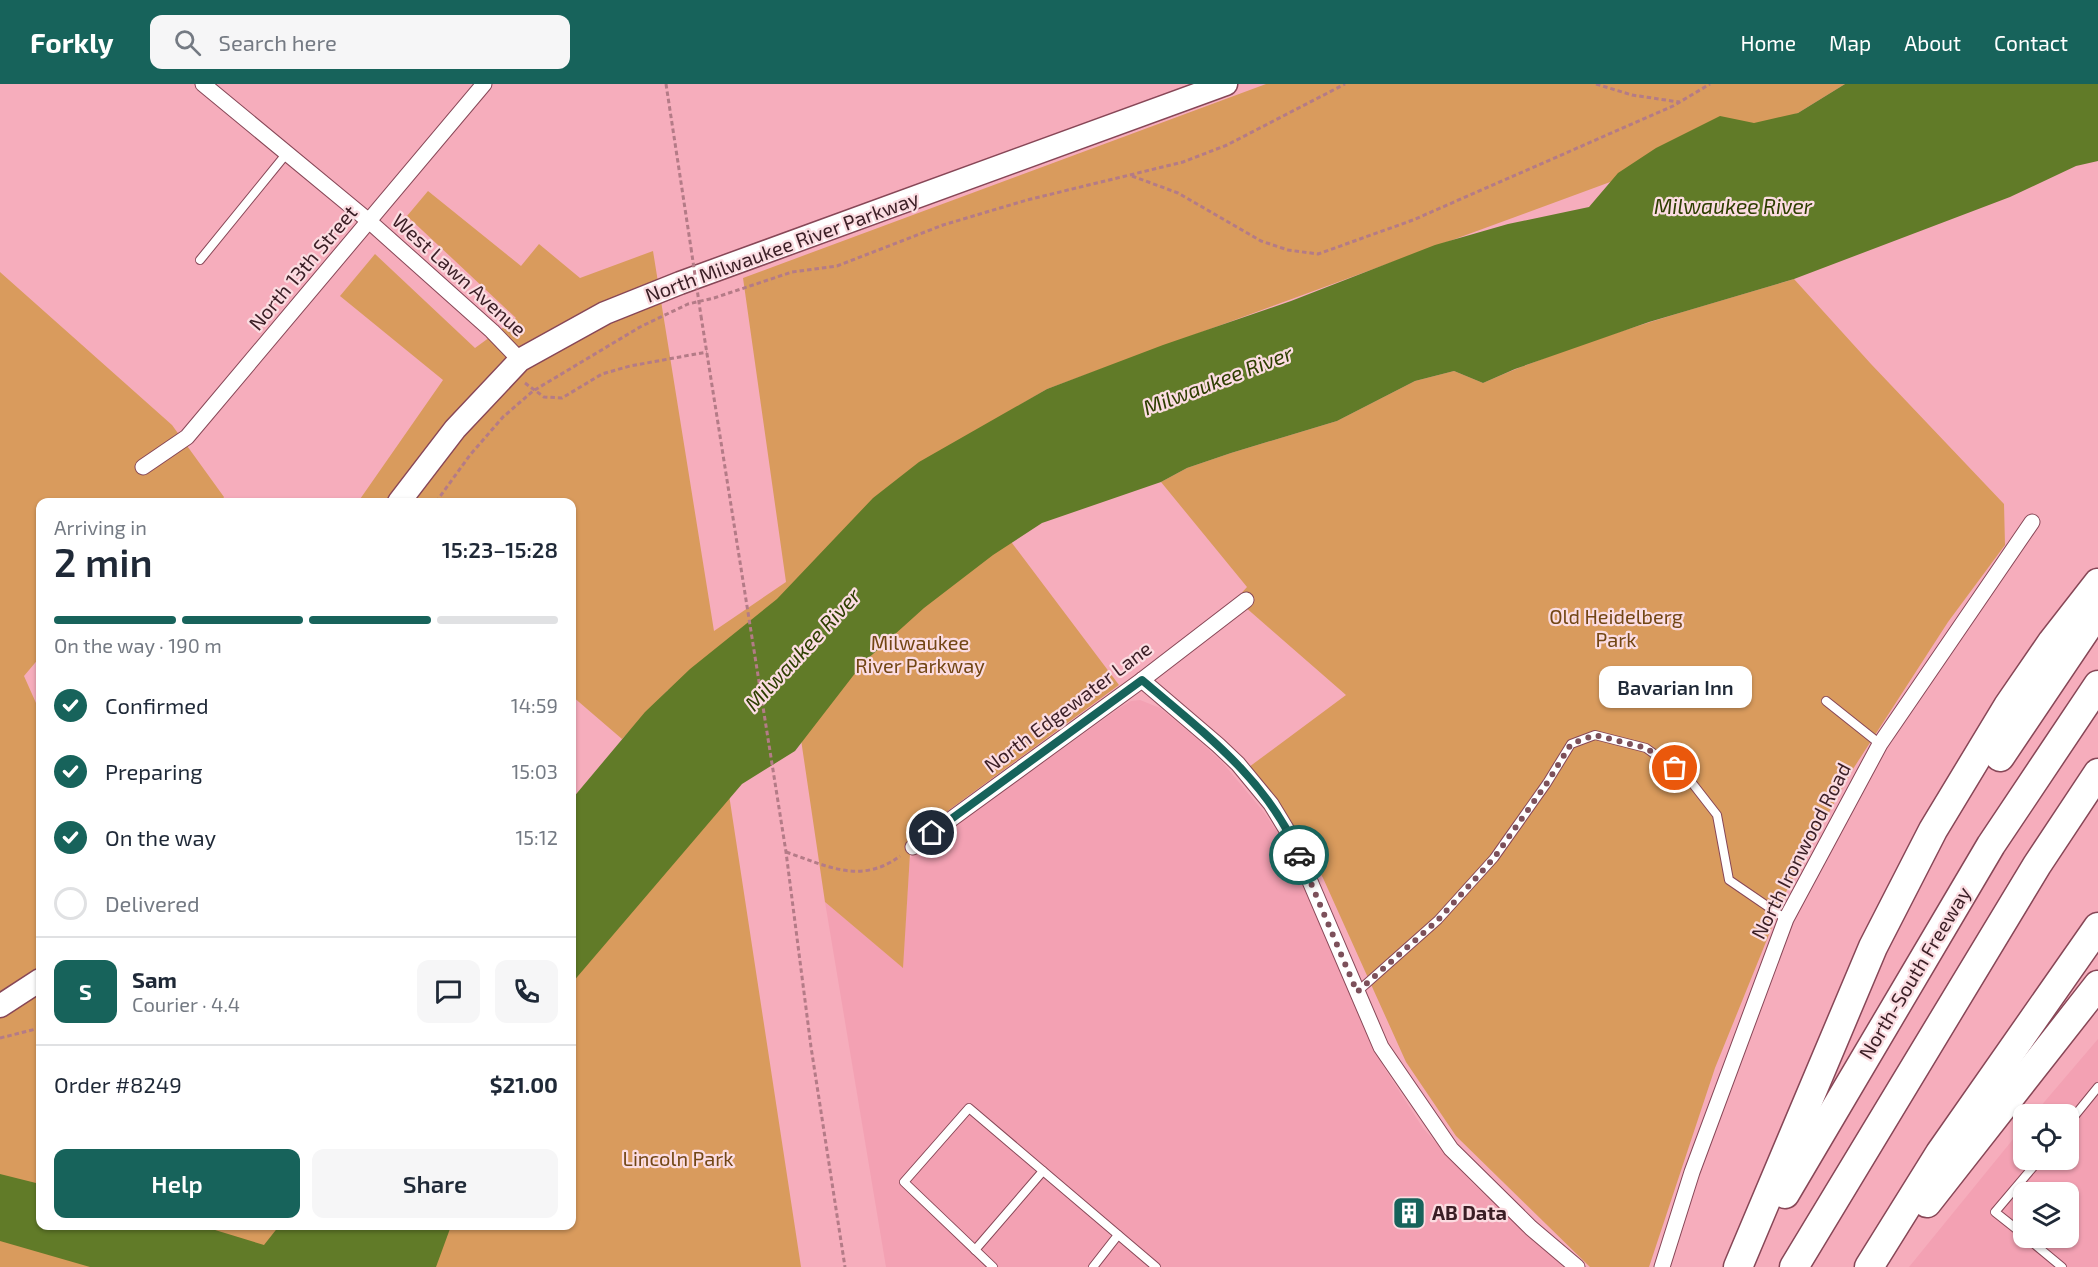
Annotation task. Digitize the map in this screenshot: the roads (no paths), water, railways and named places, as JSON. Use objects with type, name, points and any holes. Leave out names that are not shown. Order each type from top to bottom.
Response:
[{"type":"highway","points":[[1740,1267],[1873,946],[1933,830],[2008,706],[2052,642],[2098,583]]},
{"type":"highway","points":[[1873,946],[1939,852],[2025,717],[2098,612]]},
{"type":"highway","name":"North-South Freeway","points":[[1740,1267],[1991,845],[2098,685]]},
{"type":"highway","points":[[1794,1267],[2037,865],[2098,773]]},
{"type":"highway","points":[[1869,1267],[1940,1153],[2098,927]]},
{"type":"highway","points":[[1874,1267],[2098,985]]},
{"type":"street","name":"West Lawn Avenue","points":[[203,84],[370,222],[492,331],[520,360]]},
{"type":"street","name":"North 13th Street","points":[[143,467],[187,437],[484,84]]},
{"type":"street","name":"North Milwaukee River Parkway","points":[[402,498],[455,429],[520,360],[605,313],[680,283],[1226,84]]},
{"type":"street","name":"North Ironwood Road","points":[[1662,1267],[1696,1161],[1786,919],[1880,744],[2032,522]]},
{"type":"street","name":"North Edgewater Lane","points":[[913,846],[1142,680],[1246,600]]},
{"type":"street","points":[[1142,680],[1218,745],[1244,771],[1271,804],[1292,837],[1381,1047],[1451,1149],[1532,1228],[1577,1267]]},
{"type":"street","points":[[0,1006],[36,983]]},
{"type":"lane","points":[[200,260],[287,153]]},
{"type":"lane","points":[[1826,701],[1880,744]]},
{"type":"lane","points":[[1357,992],[1438,920],[1494,858],[1547,783],[1571,744],[1595,735],[1646,748],[1689,779],[1717,815],[1729,880],[1786,919]]},
{"type":"lane","points":[[2079,1111],[2098,1088]]},
{"type":"lane","points":[[993,1267],[904,1182],[969,1108],[1156,1267]]},
{"type":"lane","points":[[2020,1182],[2031,1170]]},
{"type":"lane","points":[[975,1250],[1043,1171]]},
{"type":"lane","points":[[2013,1191],[1995,1212],[2013,1226]]},
{"type":"lane","points":[[1093,1267],[1118,1235]]},
{"type":"lane","points":[[2039,1248],[2062,1267]]},
{"type":"water","name":"Milwaukee River","points":[[1845,84],[2098,84],[2098,161],[2076,166],[2010,197],[1794,279],[1649,322],[1515,369],[1483,383],[1454,371],[1415,381],[1337,421],[1187,468],[1161,482],[1042,523],[993,555],[924,608],[863,663],[795,751],[742,784],[576,978],[576,794],[645,712],[690,669],[777,599],[873,498],[919,462],[1047,389],[1163,345],[1291,301],[1435,245],[1508,224],[1589,207],[1618,173],[1656,148],[1720,116],[1754,123],[1798,113]]},
{"type":"water","points":[[0,1174],[36,1183],[36,1230],[215,1230],[264,1245],[276,1230],[450,1230],[436,1267],[90,1267],[0,1241]]},
{"type":"place","name":"Bavarian Inn","points":[[1675,768]]},
{"type":"place","name":"AB Data","points":[[1409,1213]]},
{"type":"park label","name":"Old Heidelberg Park","points":[[1616,628]]},
{"type":"park label","name":"Milwaukee River Parkway","points":[[920,654]]},
{"type":"park label","name":"Lincoln Park","points":[[678,1159]]}]
